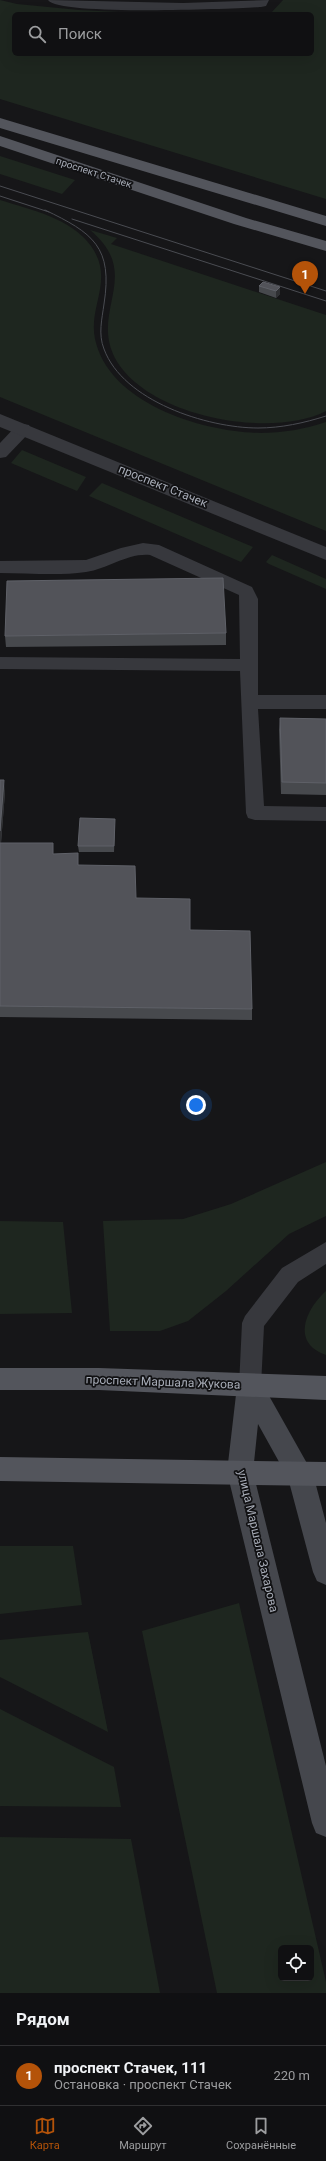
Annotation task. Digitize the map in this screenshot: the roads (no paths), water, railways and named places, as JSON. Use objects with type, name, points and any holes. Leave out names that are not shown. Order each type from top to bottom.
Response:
[{"type":"main road","name":"проспект Стачек","points":[[0,122],[258,199],[326,221]]},
{"type":"main road","name":"проспект Стачек","points":[[0,141],[240,221],[326,246]]},
{"type":"main road","name":"проспект Маршала Жукова","points":[[0,1379],[99,1379],[326,1388]]},
{"type":"main road","points":[[0,1469],[326,1474]]},
{"type":"street","name":"проспект Стачек","points":[[0,420],[326,554]]},
{"type":"street","name":"улица Маршала Захарова","points":[[250,1386],[240,1472],[326,1823]]},
{"type":"street","points":[[250,1386],[300,1474],[326,1572]]},
{"type":"lane","points":[[54,0],[100,5],[162,7],[230,6],[260,2],[263,0]]},
{"type":"lane","points":[[0,453],[23,429]]},
{"type":"lane","points":[[0,567],[86,566],[102,562],[129,550],[141,547],[153,549],[246,591],[249,599],[249,702],[255,813],[326,814]]},
{"type":"lane","points":[[0,663],[248,665]]},
{"type":"lane","points":[[249,702],[326,702]]},
{"type":"lane","points":[[250,1386],[253,1322],[290,1275],[326,1252]]},
{"type":"tram line","points":[[0,186],[326,291]]},
{"type":"tram line","points":[[0,196],[49,212]]},
{"type":"tram line","points":[[45,210],[76,226],[96,244],[102,255],[105,268],[106,285],[101,326],[101,338],[104,349],[114,367],[129,383],[148,397],[169,408],[192,417],[238,427],[258,428],[284,426],[326,416]]},
{"type":"tram line","points":[[72,219],[326,301]]},
{"type":"place","name":"проспект Стачек, 111","points":[[305,294]]}]
